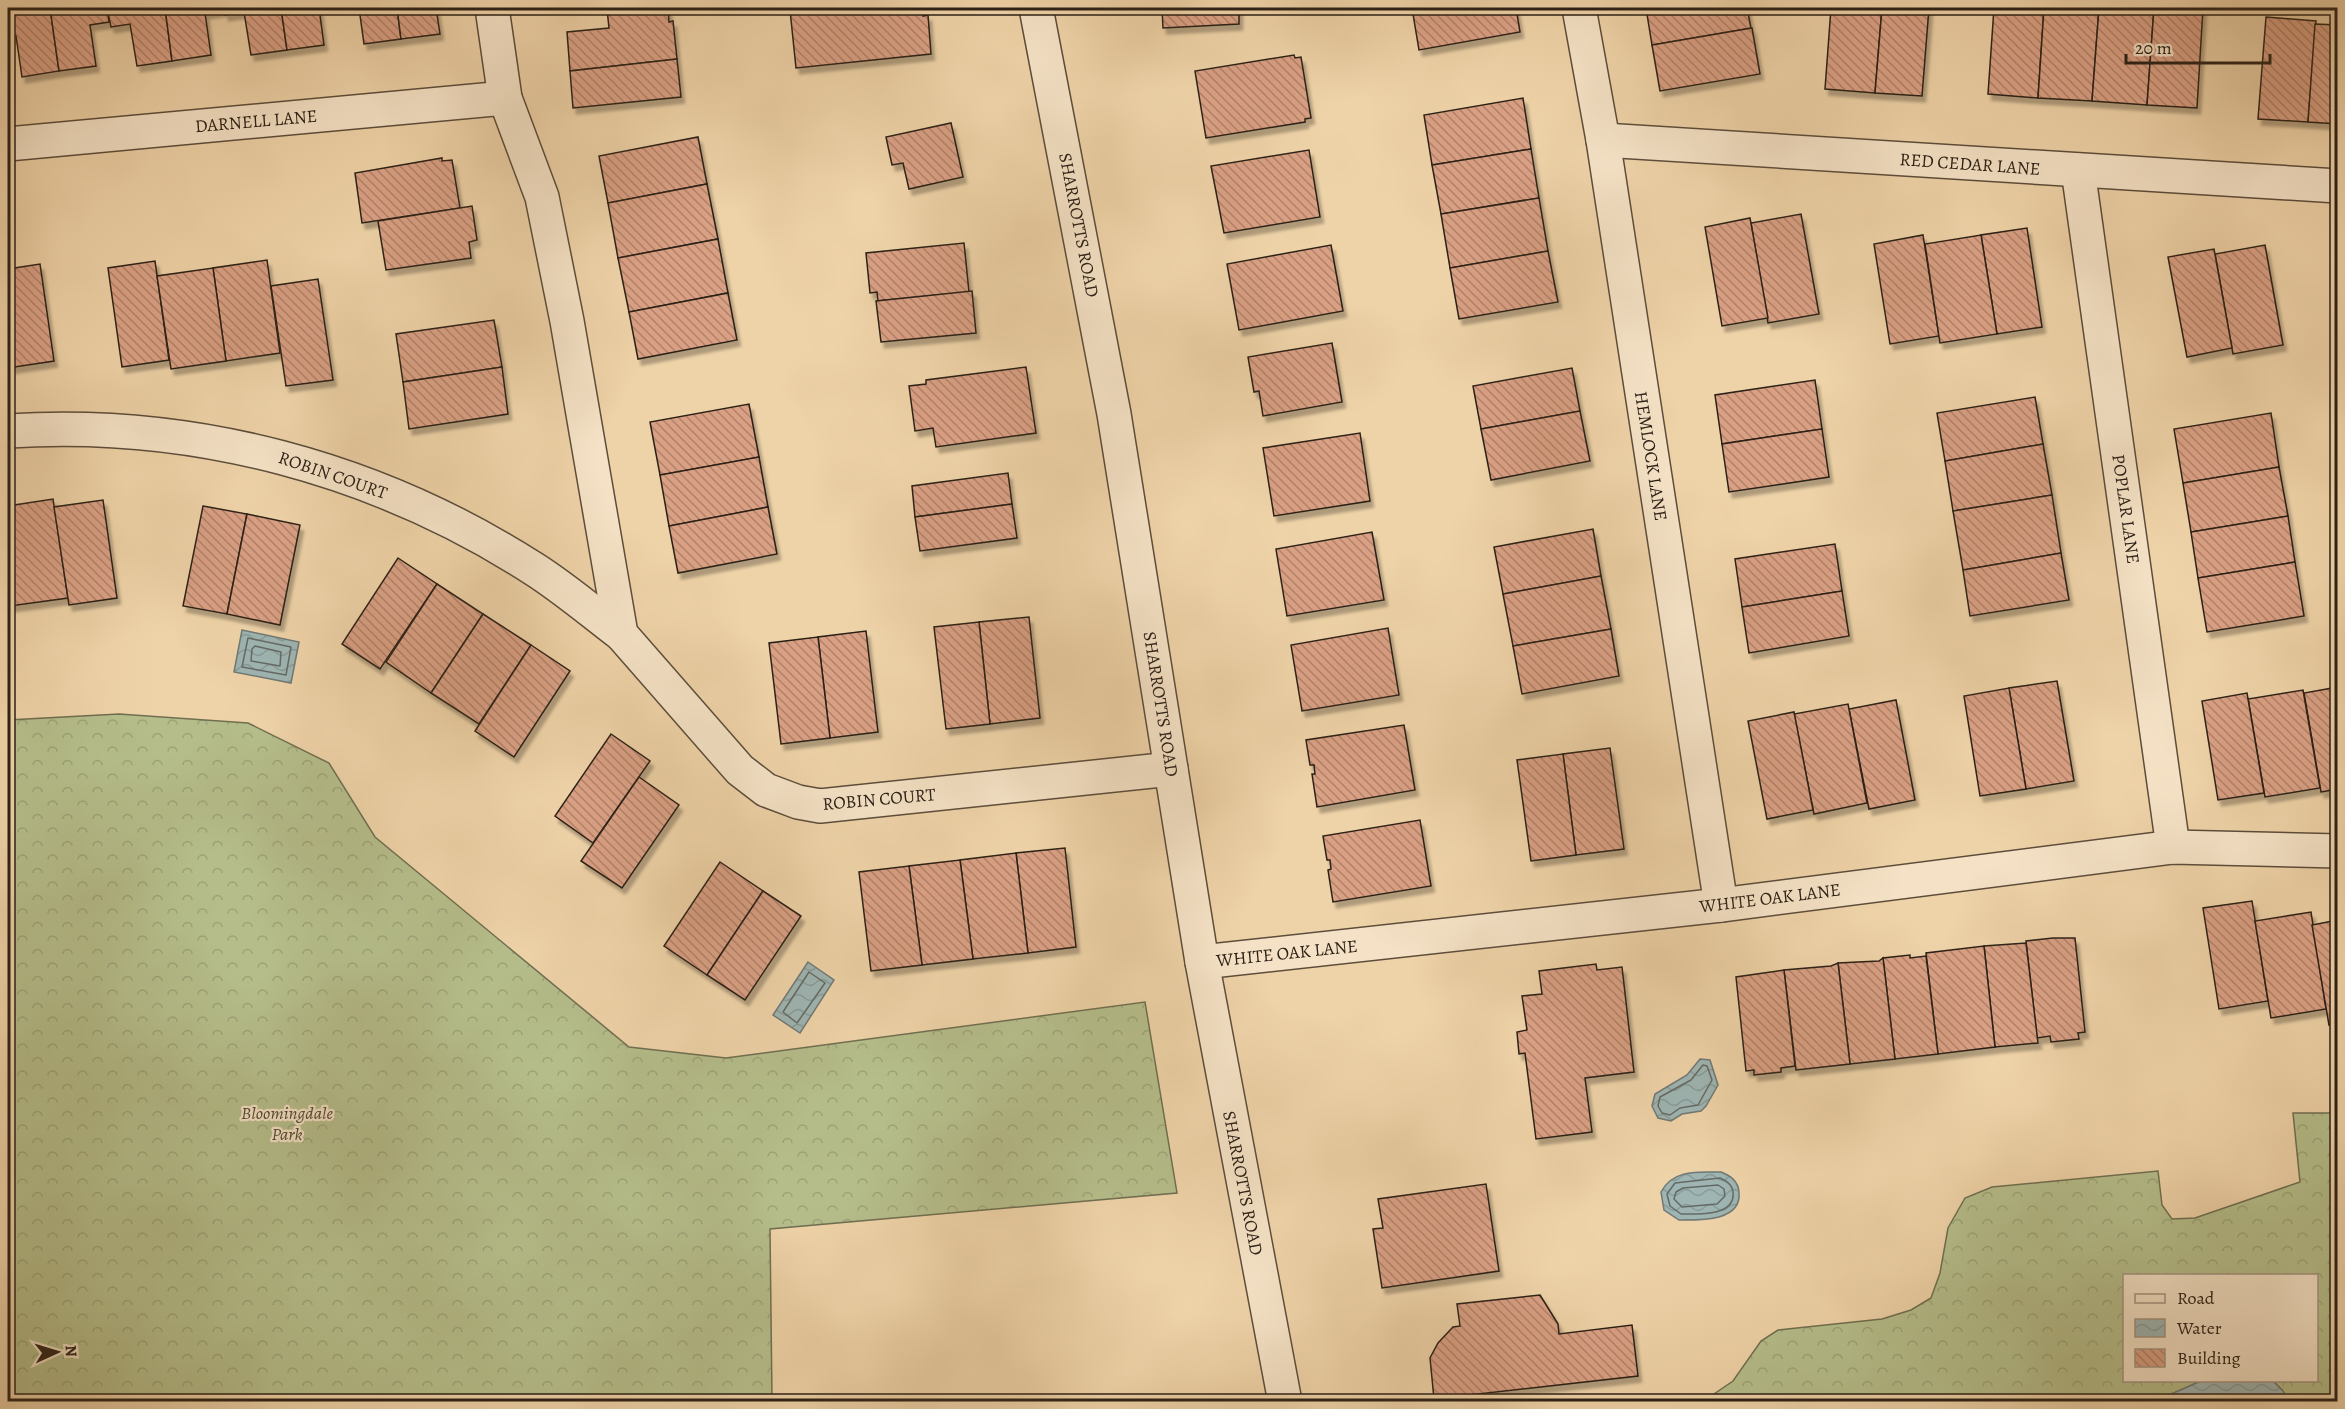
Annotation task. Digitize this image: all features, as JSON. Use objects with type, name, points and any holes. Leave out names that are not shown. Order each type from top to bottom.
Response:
[{"type":"street","points":[[492,8],[505,98],[542,197],[567,321],[621,634]]},
{"type":"street","name":"SHARROTTS ROAD","points":[[1036,8],[1114,414],[1202,962],[1285,1401]]},
{"type":"street","name":"HEMLOCK LANE","points":[[1579,8],[1603,140],[1721,905]]},
{"type":"street","name":"DARNELL LANE","points":[[8,144],[505,98]]},
{"type":"street","name":"RED CEDAR LANE","points":[[1603,140],[2337,186]]},
{"type":"street","name":"POPLAR LANE","points":[[2078,170],[2174,847]]},
{"type":"street","name":"ROBIN COURT","points":[[8,431],[65,427],[165,434],[265,452],[367,483],[457,524],[516,558],[621,634],[740,770],[766,790],[798,802],[840,806],[1171,769]]},
{"type":"street","name":"WHITE OAK LANE","points":[[1202,962],[1721,905],[2174,847],[2337,851]]},
{"type":"green space","name":"Bloomingdale Park","points":[[119,714],[248,723],[329,763],[375,837],[629,1047],[726,1058],[1145,1002],[1177,1193],[770,1229],[772,1401],[8,1401],[8,720]]},
{"type":"green space","points":[[2293,1113],[2337,1113],[2337,1401],[2288,1401],[2283,1391],[2274,1382],[2318,1382],[2318,1274],[2123,1274],[2123,1382],[2199,1382],[2155,1402],[1709,1402],[1714,1394],[1733,1381],[1761,1341],[1778,1330],[1882,1319],[1911,1310],[1931,1298],[1940,1273],[1948,1228],[1965,1198],[1992,1187],[2158,1171],[2162,1205],[2172,1219],[2195,1218],[2300,1182]]},
{"type":"water","points":[[242,630],[299,642],[291,683],[234,672]]},
{"type":"water","points":[[808,962],[834,980],[800,1033],[773,1015]]},
{"type":"water","points":[[1700,1059],[1710,1060],[1718,1085],[1706,1106],[1701,1111],[1682,1114],[1671,1121],[1658,1118],[1652,1106],[1655,1094],[1687,1075]]},
{"type":"water","points":[[1721,1172],[1733,1179],[1739,1192],[1738,1202],[1727,1214],[1708,1219],[1679,1220],[1664,1210],[1661,1192],[1672,1179],[1687,1173]]},
{"type":"water","points":[[2199,1382],[2274,1382],[2283,1391],[2288,1401],[2155,1401]]},
{"type":"building","points":[[8,8],[50,8],[59,71],[22,77],[16,36],[8,37]]},
{"type":"building","points":[[50,8],[107,8],[109,22],[90,25],[96,66],[59,71]]},
{"type":"building","points":[[107,8],[165,8],[172,61],[137,66],[130,24],[111,27]]},
{"type":"building","points":[[165,8],[224,8],[224,10],[205,13],[211,55],[172,61]]},
{"type":"building","points":[[224,8],[281,8],[287,50],[251,55],[244,12],[225,15]]},
{"type":"building","points":[[281,8],[319,8],[324,45],[287,50]]},
{"type":"building","points":[[359,8],[397,8],[401,39],[364,44]]},
{"type":"building","points":[[397,8],[436,8],[440,34],[401,39]]},
{"type":"building","points":[[668,8],[669,22],[673,21],[677,59],[570,71],[567,32],[609,28],[607,9]]},
{"type":"building","points":[[922,8],[923,16],[928,15],[931,54],[796,68],[790,10]]},
{"type":"building","points":[[1162,8],[1239,8],[1239,24],[1163,28]]},
{"type":"building","points":[[1412,8],[1516,8],[1520,32],[1419,50]]},
{"type":"building","points":[[1646,8],[1747,8],[1751,28],[1652,45]]},
{"type":"building","points":[[1831,8],[1882,8],[1875,93],[1825,89]]},
{"type":"building","points":[[1882,8],[1929,8],[1922,96],[1875,93]]},
{"type":"building","points":[[1994,8],[2044,8],[2038,98],[1988,94]]},
{"type":"building","points":[[2044,8],[2099,8],[2092,101],[2038,98]]},
{"type":"building","points":[[2099,8],[2154,8],[2147,105],[2092,101]]},
{"type":"building","points":[[2154,8],[2203,8],[2197,108],[2147,105]]},
{"type":"building","points":[[2266,17],[2316,21],[2308,122],[2258,119]]},
{"type":"building","points":[[2315,24],[2338,25],[2338,124],[2308,122]]},
{"type":"building","points":[[1752,28],[1760,74],[1660,91],[1652,45]]},
{"type":"building","points":[[1294,55],[1295,58],[1301,57],[1311,118],[1305,119],[1305,122],[1206,138],[1195,71]]},
{"type":"building","points":[[677,59],[681,97],[573,108],[570,71]]},
{"type":"building","points":[[1523,98],[1531,149],[1432,165],[1424,115]]},
{"type":"building","points":[[951,123],[963,177],[909,189],[903,163],[892,165],[886,137]]},
{"type":"building","points":[[698,137],[707,184],[608,203],[599,156]]},
{"type":"building","points":[[1531,149],[1539,198],[1441,214],[1432,165]]},
{"type":"building","points":[[1309,150],[1320,217],[1224,233],[1211,166]]},
{"type":"building","points":[[442,158],[442,161],[452,160],[460,208],[362,223],[355,173]]},
{"type":"building","points":[[707,184],[718,239],[618,258],[608,203]]},
{"type":"building","points":[[1539,198],[1548,251],[1450,268],[1441,214]]},
{"type":"building","points":[[472,206],[477,240],[469,242],[471,258],[386,270],[378,221]]},
{"type":"building","points":[[1801,214],[1819,314],[1768,323],[1751,223]]},
{"type":"building","points":[[1750,218],[1768,318],[1722,326],[1705,227]]},
{"type":"building","points":[[2027,228],[2042,327],[1997,334],[1981,235]]},
{"type":"building","points":[[1923,235],[1939,336],[1890,344],[1874,244]]},
{"type":"building","points":[[1981,235],[1997,334],[1940,343],[1925,244]]},
{"type":"building","points":[[718,239],[728,293],[629,312],[618,258]]},
{"type":"building","points":[[964,243],[969,292],[878,301],[877,292],[870,293],[866,253]]},
{"type":"building","points":[[1331,245],[1343,311],[1239,330],[1227,264]]},
{"type":"building","points":[[2265,245],[2283,345],[2233,354],[2215,254]]},
{"type":"building","points":[[2214,249],[2232,348],[2187,357],[2168,257]]},
{"type":"building","points":[[1548,251],[1558,302],[1459,319],[1450,268]]},
{"type":"building","points":[[267,260],[280,353],[226,361],[213,268]]},
{"type":"building","points":[[155,261],[169,360],[122,367],[108,268]]},
{"type":"building","points":[[40,264],[54,361],[8,368],[8,269]]},
{"type":"building","points":[[213,268],[226,361],[171,369],[157,276]]},
{"type":"building","points":[[318,279],[333,380],[286,386],[271,286]]},
{"type":"building","points":[[972,291],[976,333],[881,342],[876,301]]},
{"type":"building","points":[[728,293],[737,340],[638,359],[629,312]]},
{"type":"building","points":[[494,320],[502,367],[403,382],[396,334]]},
{"type":"building","points":[[1332,343],[1342,402],[1263,416],[1259,391],[1254,392],[1248,357]]},
{"type":"building","points":[[502,367],[508,414],[409,429],[403,382]]},
{"type":"building","points":[[1026,367],[1036,433],[936,447],[933,428],[915,431],[909,386],[926,384],[926,380]]},
{"type":"building","points":[[1572,368],[1580,411],[1481,429],[1473,386]]},
{"type":"building","points":[[1815,380],[1822,429],[1722,444],[1715,395]]},
{"type":"building","points":[[2035,397],[2043,444],[1945,461],[1937,413]]},
{"type":"building","points":[[749,404],[759,457],[660,475],[650,422]]},
{"type":"building","points":[[1580,411],[1590,461],[1491,480],[1481,429]]},
{"type":"building","points":[[2271,413],[2279,467],[2183,483],[2174,429]]},
{"type":"building","points":[[1822,429],[1829,477],[1729,492],[1722,444]]},
{"type":"building","points":[[1360,433],[1370,501],[1274,516],[1263,448]]},
{"type":"building","points":[[2043,444],[2052,495],[1953,511],[1945,461]]},
{"type":"building","points":[[759,457],[768,507],[669,526],[660,475]]},
{"type":"building","points":[[2279,467],[2288,516],[2191,532],[2183,483]]},
{"type":"building","points":[[1008,473],[1012,504],[915,517],[912,486]]},
{"type":"building","points":[[2052,495],[2061,553],[1963,570],[1953,511]]},
{"type":"building","points":[[53,499],[68,598],[10,606],[8,506]]},
{"type":"building","points":[[103,500],[117,598],[69,605],[54,507]]},
{"type":"building","points":[[1012,504],[1017,538],[920,551],[915,517]]},
{"type":"building","points":[[203,506],[247,514],[227,614],[183,606]]},
{"type":"building","points":[[768,507],[777,554],[678,573],[669,526]]},
{"type":"building","points":[[247,514],[300,525],[280,625],[227,614]]},
{"type":"building","points":[[2288,516],[2295,562],[2198,578],[2191,532]]},
{"type":"building","points":[[1593,529],[1601,576],[1503,594],[1494,547]]},
{"type":"building","points":[[1372,532],[1384,600],[1287,616],[1276,549]]},
{"type":"building","points":[[1835,544],[1842,591],[1742,607],[1735,559]]},
{"type":"building","points":[[2061,553],[2069,600],[1970,616],[1963,570]]},
{"type":"building","points":[[398,558],[437,584],[380,669],[342,644]]},
{"type":"building","points":[[2295,562],[2304,616],[2207,632],[2198,578]]},
{"type":"building","points":[[1601,576],[1611,629],[1513,646],[1503,594]]},
{"type":"building","points":[[437,584],[483,614],[431,693],[386,662]]},
{"type":"building","points":[[1842,591],[1849,636],[1749,653],[1742,607]]},
{"type":"building","points":[[483,614],[531,645],[479,724],[431,693]]},
{"type":"building","points":[[1029,617],[1040,718],[990,724],[979,622]]},
{"type":"building","points":[[979,622],[990,724],[946,729],[934,627]]},
{"type":"building","points":[[1388,628],[1399,695],[1302,711],[1291,645]]},
{"type":"building","points":[[1611,629],[1619,676],[1522,694],[1513,646]]},
{"type":"building","points":[[866,631],[878,732],[830,738],[818,637]]},
{"type":"building","points":[[818,637],[830,738],[781,744],[769,643]]},
{"type":"building","points":[[531,645],[570,671],[514,757],[475,731]]},
{"type":"building","points":[[2057,681],[2074,781],[2026,789],[2009,688]]},
{"type":"building","points":[[2338,687],[2338,789],[2321,792],[2304,693]]},
{"type":"building","points":[[2009,688],[2026,789],[1980,796],[1964,696]]},
{"type":"building","points":[[2303,690],[2320,788],[2265,797],[2248,699]]},
{"type":"building","points":[[2247,693],[2264,793],[2218,800],[2202,701]]},
{"type":"building","points":[[1896,700],[1915,800],[1869,809],[1849,709]]},
{"type":"building","points":[[1848,704],[1867,803],[1814,814],[1794,714]]},
{"type":"building","points":[[1794,712],[1813,810],[1767,819],[1748,721]]},
{"type":"building","points":[[1404,725],[1415,790],[1317,807],[1312,774],[1315,774],[1314,765],[1310,765],[1306,740]]},
{"type":"building","points":[[611,734],[650,761],[593,843],[555,816]]},
{"type":"building","points":[[1610,748],[1624,849],[1576,855],[1563,754]]},
{"type":"building","points":[[1563,754],[1576,855],[1531,861],[1517,760]]},
{"type":"building","points":[[639,777],[679,805],[622,888],[581,861]]},
{"type":"building","points":[[1420,820],[1431,886],[1333,902],[1328,870],[1331,869],[1330,860],[1327,860],[1323,836]]},
{"type":"building","points":[[1065,848],[1076,947],[1028,953],[1016,853]]},
{"type":"building","points":[[1016,853],[1028,953],[973,959],[960,860]]},
{"type":"building","points":[[960,860],[973,959],[922,965],[909,866]]},
{"type":"building","points":[[720,862],[763,891],[707,975],[664,946]]},
{"type":"building","points":[[909,866],[922,965],[871,971],[859,872]]},
{"type":"building","points":[[763,891],[801,916],[745,1000],[707,975]]},
{"type":"building","points":[[2252,901],[2268,1001],[2219,1009],[2203,908]]},
{"type":"building","points":[[2311,912],[2326,1009],[2271,1018],[2255,921]]},
{"type":"building","points":[[2338,920],[2338,1023],[2329,1025],[2312,925]]},
{"type":"building","points":[[2075,938],[2085,1032],[2078,1033],[2079,1039],[2051,1042],[2050,1036],[2037,1038],[2026,941]]},
{"type":"building","points":[[2026,943],[2038,1043],[1995,1047],[1984,946]]},
{"type":"building","points":[[1984,946],[1995,1047],[1938,1054],[1926,953]]},
{"type":"building","points":[[1910,955],[1910,958],[1926,956],[1938,1054],[1895,1059],[1883,958]]},
{"type":"building","points":[[1883,958],[1895,1059],[1850,1064],[1838,963],[1879,961]]},
{"type":"building","points":[[1838,963],[1850,1064],[1796,1070],[1784,970],[1831,966]]},
{"type":"building","points":[[1596,964],[1597,970],[1622,967],[1634,1072],[1585,1078],[1592,1132],[1536,1139],[1525,1053],[1519,1054],[1517,1032],[1527,1030],[1522,996],[1542,994],[1539,971]]},
{"type":"building","points":[[1784,970],[1795,1066],[1781,1068],[1781,1072],[1754,1075],[1754,1070],[1746,1071],[1736,977]]},
{"type":"building","points":[[1486,1184],[1499,1271],[1382,1288],[1373,1229],[1383,1228],[1378,1199]]},
{"type":"building","points":[[1540,1295],[1558,1324],[1559,1334],[1632,1325],[1638,1376],[1434,1399],[1430,1358],[1438,1343],[1453,1327],[1460,1326],[1457,1304]]}]
